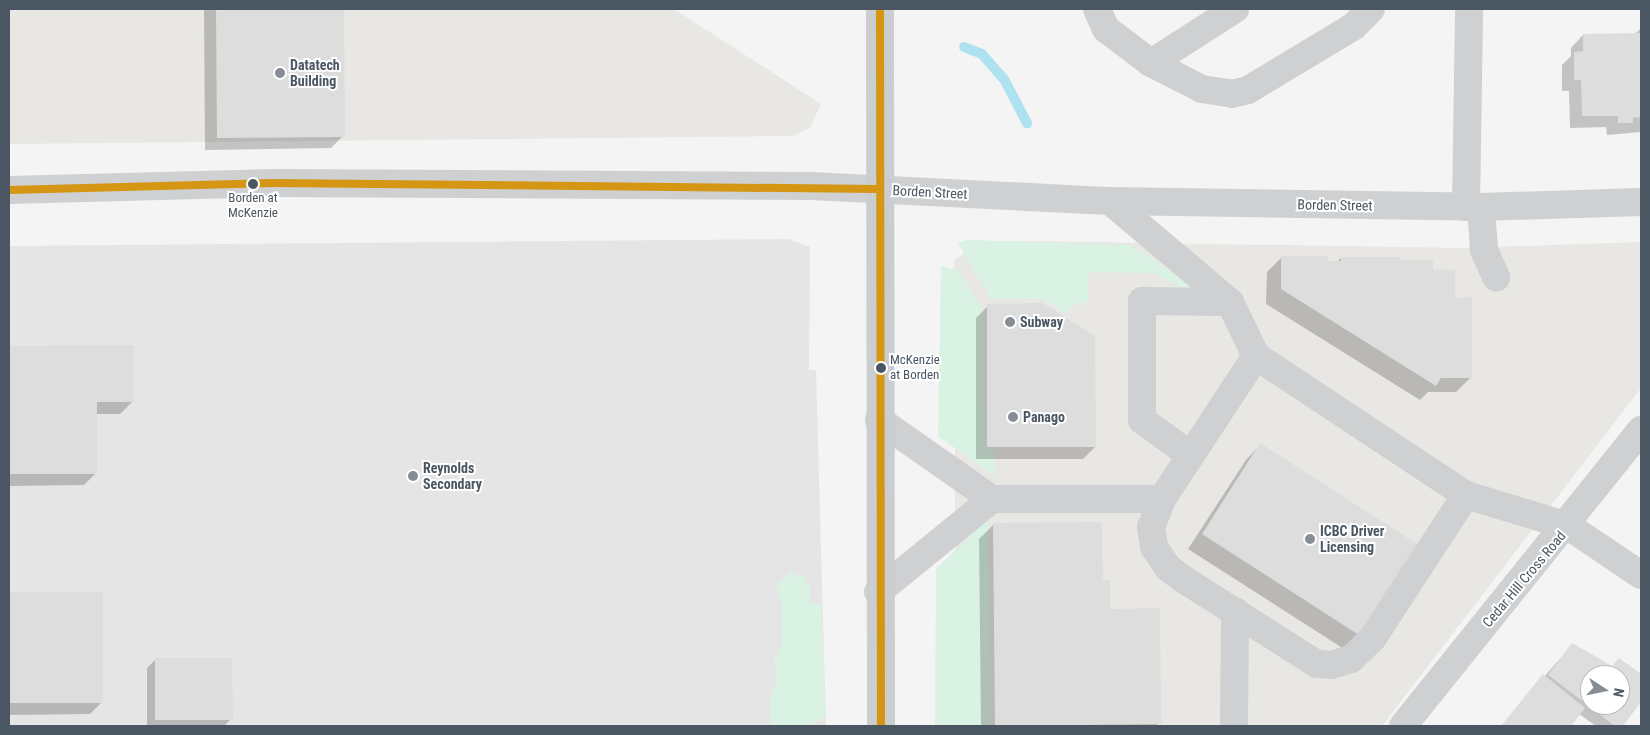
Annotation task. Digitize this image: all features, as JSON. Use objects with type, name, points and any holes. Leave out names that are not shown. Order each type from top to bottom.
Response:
[{"type":"main road","points":[[880,9],[878,592],[881,726]]},
{"type":"street","points":[[1097,9],[1106,29],[1151,63],[1202,89],[1232,94],[1248,90],[1354,26],[1371,9]]},
{"type":"street","points":[[1151,63],[1235,9]]},
{"type":"street","points":[[1469,9],[1474,207],[1484,250],[1496,277]]},
{"type":"street","name":"Borden Street","points":[[9,190],[273,183],[878,189],[1110,201],[1474,207],[1641,202]]},
{"type":"street","points":[[1110,201],[1230,302],[1256,356],[1466,495],[1568,526],[1641,575]]},
{"type":"street","points":[[1190,455],[1142,420],[1142,302],[1230,302]]},
{"type":"street","points":[[1256,356],[1162,499],[1151,527],[1154,547],[1168,568],[1317,664],[1351,659],[1372,639],[1466,495]]},
{"type":"street","points":[[878,420],[992,499],[1162,499]]},
{"type":"street","name":"Cedar Hill Cross Road","points":[[1403,726],[1568,526],[1641,430]]},
{"type":"street","points":[[878,592],[992,499]]},
{"type":"street","points":[[1234,726],[1235,611]]},
{"type":"shaded area","points":[[9,9],[674,9],[821,104],[810,128],[792,136],[9,144]]},
{"type":"shaded area","name":"Reynolds Secondary","points":[[789,239],[810,247],[809,370],[816,370],[826,726],[9,726],[9,246]]},
{"type":"shaded area","points":[[1032,241],[1462,248],[1641,242],[1641,388],[1382,726],[956,726],[954,261],[978,243]]},
{"type":"green space","points":[[967,240],[1130,245],[1192,285],[1186,290],[1154,273],[1088,272],[1088,302],[1073,305],[1065,313],[1043,299],[991,299],[958,243]]},
{"type":"green space","points":[[941,266],[958,270],[983,310],[986,449],[994,450],[995,477],[938,436]]},
{"type":"green space","points":[[988,519],[991,726],[935,726],[936,569]]},
{"type":"green space","points":[[791,572],[803,576],[810,587],[810,602],[821,604],[826,716],[808,726],[771,726],[770,699],[777,679],[774,658],[782,646],[782,604],[776,587]]},
{"type":"building","name":"Datatech Building","points":[[216,9],[344,9],[345,137],[217,138]]},
{"type":"building","points":[[1641,33],[1641,117],[1633,118],[1633,123],[1618,123],[1618,116],[1582,116],[1581,80],[1574,80],[1574,52],[1583,51],[1583,34]]},
{"type":"building","points":[[1281,256],[1328,256],[1328,261],[1341,261],[1341,257],[1400,257],[1400,260],[1433,260],[1433,269],[1455,270],[1455,298],[1472,297],[1472,378],[1441,378],[1436,386],[1281,289]]},
{"type":"building","points":[[1043,303],[1095,336],[1096,447],[987,447],[987,304]]},
{"type":"building","points":[[134,345],[134,402],[97,402],[97,474],[9,474],[9,346]]},
{"type":"building","name":"ICBC Driver Licensing","points":[[1260,443],[1417,544],[1359,635],[1202,534]]},
{"type":"building","points":[[1102,522],[1103,580],[1110,580],[1110,609],[1160,608],[1161,724],[995,726],[993,523]]},
{"type":"building","points":[[9,592],[103,592],[103,703],[9,703]]},
{"type":"building","points":[[1572,643],[1610,665],[1580,665],[1580,699],[1548,675]]},
{"type":"building","points":[[155,658],[232,658],[233,720],[155,720]]},
{"type":"building","points":[[1619,658],[1629,665],[1613,665]]},
{"type":"building","points":[[1630,666],[1641,674],[1641,702],[1623,726],[1615,726],[1601,715],[1630,715]]},
{"type":"building","points":[[1543,674],[1580,704],[1580,714],[1571,726],[1501,726]]},
{"type":"waterway","points":[[964,47],[982,54],[1004,79],[1027,123]]},
{"type":"transit line","points":[[880,9],[881,726]]},
{"type":"transit line","points":[[9,190],[273,183],[878,189]]},
{"type":"place","name":"Datatech Building","points":[[280,73]]},
{"type":"place","name":"Borden at McKenzie","points":[[253,184]]},
{"type":"place","name":"Subway","points":[[1010,322]]},
{"type":"place","name":"McKenzie at Borden","points":[[881,368]]},
{"type":"place","name":"Panago","points":[[1013,417]]},
{"type":"place","name":"Reynolds Secondary","points":[[413,476]]},
{"type":"place","name":"ICBC Driver Licensing","points":[[1310,539]]}]
